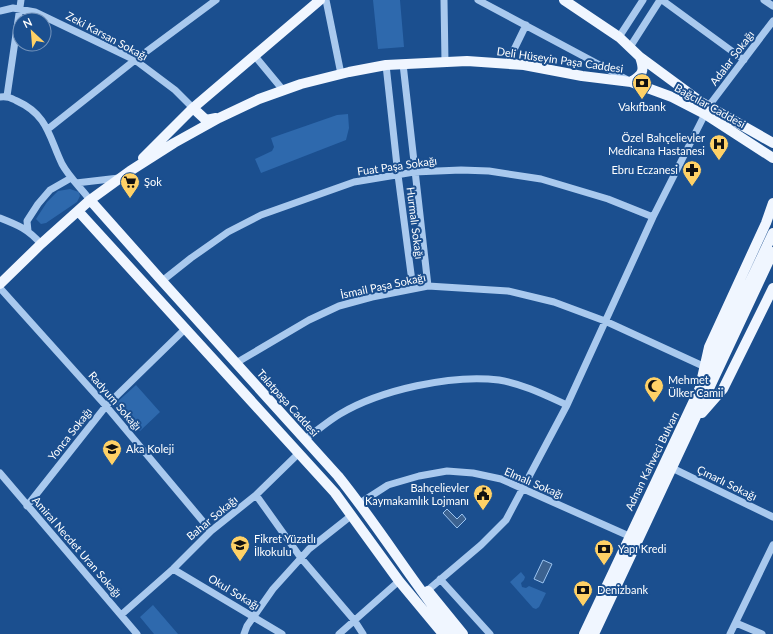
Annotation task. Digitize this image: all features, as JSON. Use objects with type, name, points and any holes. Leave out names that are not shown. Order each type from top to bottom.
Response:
[{"type":"main road","points":[[130,171],[193,108],[320,0]]},
{"type":"main road","name":"Bağcılar Caddesi","points":[[564,0],[619,37],[706,110],[771,156]]},
{"type":"main road","points":[[631,82],[642,73],[643,68],[640,56]]},
{"type":"main road","name":"Deli Hüseyin Paşa Caddesi","points":[[0,284],[41,244],[82,215],[90,200],[121,177],[174,143],[219,118],[259,99],[284,90],[341,74],[386,65],[467,61],[524,65],[582,76],[631,82]]},
{"type":"main road","name":"Bağcılar Caddesi","points":[[631,82],[706,110],[771,141]]},
{"type":"main road","points":[[193,108],[206,120],[219,118]]},
{"type":"main road","points":[[771,156],[773,166]]},
{"type":"main road","name":"Talatpaşa Caddesi","points":[[90,200],[338,476],[360,503],[416,584],[454,634]]},
{"type":"main road","points":[[700,390],[709,347],[769,220],[773,203]]},
{"type":"main road","points":[[82,215],[335,493],[400,581],[443,634]]},
{"type":"main road","name":"Adnan Kahveci Bulvarı","points":[[584,634],[773,233]]},
{"type":"main road","name":"Adnan Kahveci Bulvarı","points":[[594,634],[695,422],[773,252]]},
{"type":"main road","points":[[695,422],[723,389],[773,288]]},
{"type":"main road","points":[[400,581],[424,620],[435,634]]},
{"type":"main road","points":[[416,584],[422,585],[428,590],[463,634]]},
{"type":"street","points":[[21,0],[3,97],[25,104],[38,115],[48,129],[62,164],[90,200]]},
{"type":"street","points":[[48,129],[135,60],[216,0]]},
{"type":"street","points":[[326,0],[341,74]]},
{"type":"street","points":[[444,0],[445,62]]},
{"type":"street","name":"Bağcılar Caddesi","points":[[478,0],[631,82]]},
{"type":"street","points":[[619,37],[643,0]]},
{"type":"street","points":[[630,47],[661,0],[744,60]]},
{"type":"street","points":[[764,0],[773,6]]},
{"type":"street","name":"Zeki Karsan Sokağı","points":[[0,11],[13,8],[35,12],[135,60],[175,90],[193,108]]},
{"type":"street","name":"Adalar Sokağı","points":[[428,590],[506,520],[567,405],[653,218],[706,110],[773,21]]},
{"type":"street","points":[[507,64],[526,25]]},
{"type":"street","points":[[254,55],[284,90]]},
{"type":"street","name":"Hurmalı Sokağı","points":[[403,64],[428,286]]},
{"type":"street","name":"Hurmalı Sokağı","points":[[386,65],[398,175],[413,289]]},
{"type":"street","name":"Fuat Paşa Sokağı","points":[[162,281],[228,232],[261,215],[354,182],[414,172],[461,170],[489,171],[541,179],[608,199],[653,218]]},
{"type":"street","points":[[28,231],[27,222],[38,204],[50,190],[74,180],[121,177]]},
{"type":"street","points":[[0,218],[28,231],[41,244]]},
{"type":"street","name":"İsmail Paşa Sokağı","points":[[236,363],[309,320],[339,306],[372,297],[428,286],[508,290],[554,302],[605,322],[704,366]]},
{"type":"street","name":"Radyum Sokağı","points":[[0,288],[106,406],[211,531]]},
{"type":"street","name":"Yonca Sokağı","points":[[27,506],[106,406],[186,328]]},
{"type":"street","points":[[305,439],[339,414],[368,400],[409,388],[461,379],[499,380],[534,390],[567,405]]},
{"type":"street","name":"Bahar Sokağı","points":[[121,615],[173,569],[211,531],[256,495],[299,453]]},
{"type":"street","name":"Çınarlı Sokağı","points":[[672,468],[773,517]]},
{"type":"street","name":"Elmalı Sokağı","points":[[360,503],[388,485],[419,476],[447,471],[473,473],[501,479],[629,536]]},
{"type":"street","name":"Amiral Necdet Uran Sokağı","points":[[0,473],[137,634]]},
{"type":"street","points":[[256,495],[301,558],[354,620],[363,634]]},
{"type":"street","points":[[244,634],[247,626],[274,590],[301,558],[352,515]]},
{"type":"street","points":[[730,634],[773,545]]},
{"type":"street","name":"Okul Sokağı","points":[[173,569],[282,634]]},
{"type":"street","points":[[440,579],[490,634]]},
{"type":"street","points":[[339,634],[400,581]]},
{"type":"street","points":[[736,623],[762,634]]},
{"type":"shaded area","points":[[373,0],[400,0],[404,47],[378,49]]},
{"type":"shaded area","points":[[348,114],[349,128],[346,140],[261,173],[255,159],[272,151],[274,147],[271,138],[337,115]]},
{"type":"shaded area","points":[[70,189],[79,192],[80,196],[77,202],[46,223],[41,224],[36,219],[47,202],[58,191]]},
{"type":"shaded area","points":[[136,385],[160,412],[140,431],[115,404]]},
{"type":"shaded area","points":[[447,509],[457,519],[462,514],[466,519],[457,528],[443,513]]},
{"type":"shaded area","points":[[543,560],[552,564],[543,583],[534,579]]},
{"type":"shaded area","points":[[521,572],[525,577],[521,583],[522,587],[526,588],[529,586],[546,593],[539,607],[536,609],[533,608],[510,582]]},
{"type":"shaded area","points":[[153,605],[178,634],[154,634],[140,617]]},
{"type":"place","name":"Vakıfbank","points":[[642,100]]},
{"type":"place","name":"Özel Bahçelievler Medicana Hastanesi","points":[[719,161]]},
{"type":"place","name":"Ebru Eczanesi","points":[[692,187]]},
{"type":"place","name":"Şok","points":[[130,199]]},
{"type":"place","name":"Mehmet Ülker Camii","points":[[654,403]]},
{"type":"place","name":"Aka Koleji","points":[[112,466]]},
{"type":"place","name":"Bahçelievler Kaymakamlık Lojmanı","points":[[483,511]]},
{"type":"place","name":"Fikret Yüzatlı İlkokulu","points":[[240,562]]},
{"type":"place","name":"Yapı Kredi","points":[[604,566]]},
{"type":"place","name":"Denizbank","points":[[583,607]]}]
